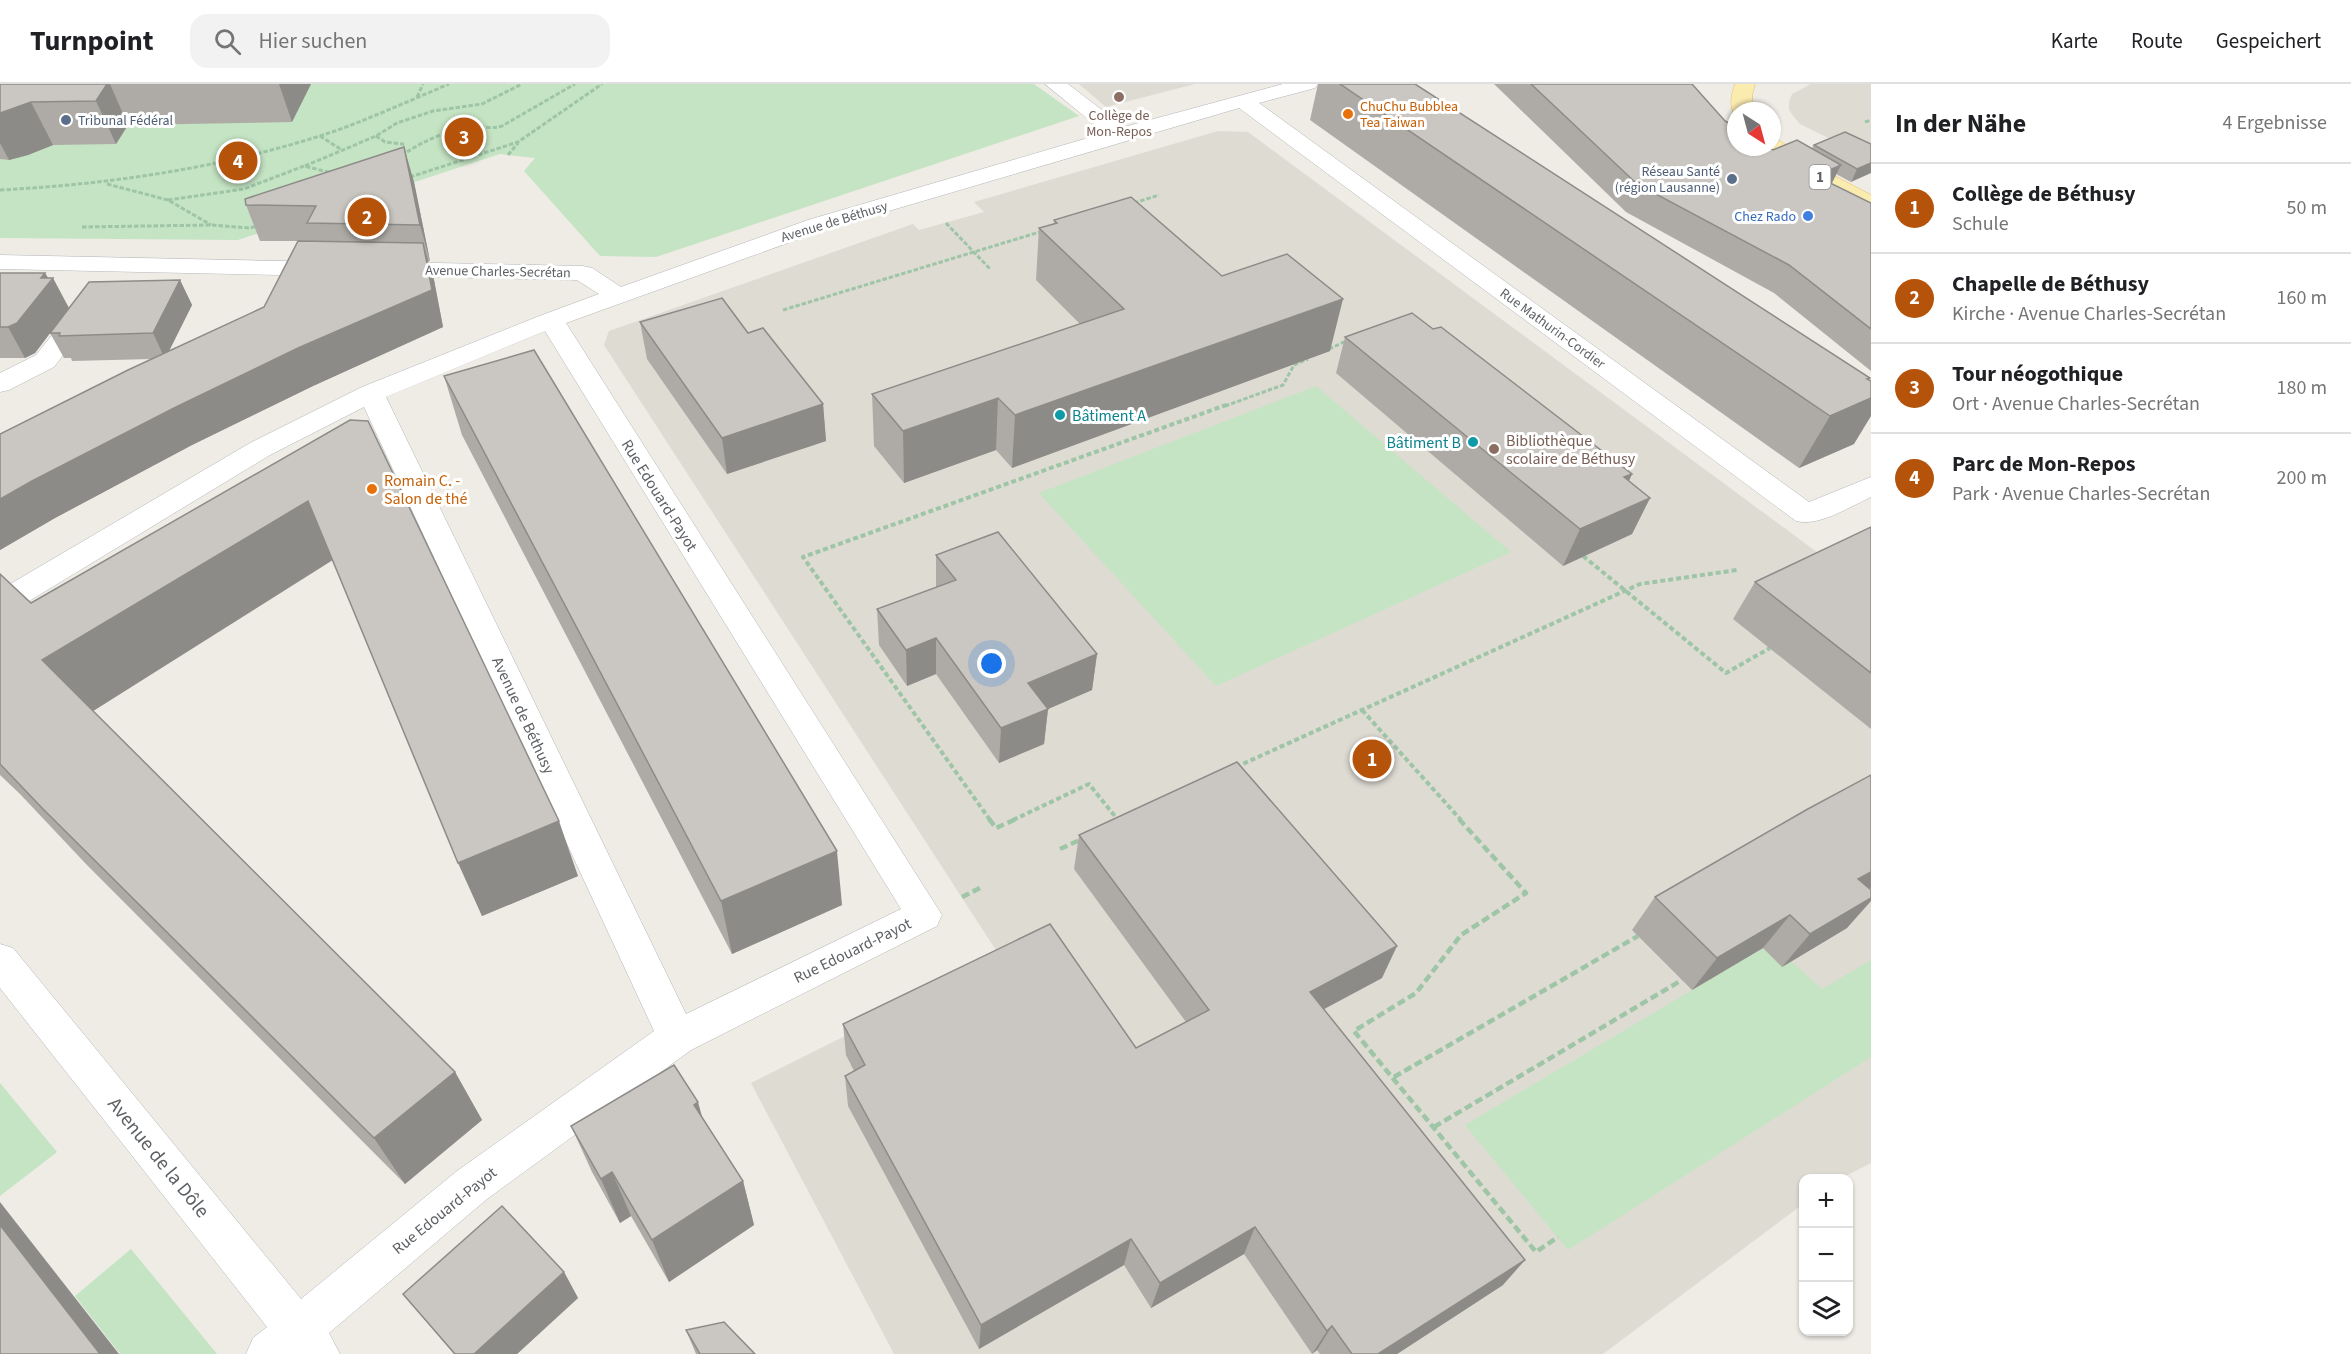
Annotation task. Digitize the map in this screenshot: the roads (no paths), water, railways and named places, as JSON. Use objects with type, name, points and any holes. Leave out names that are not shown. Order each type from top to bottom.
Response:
[{"type":"main road","points":[[1742,102],[1741,96],[1745,84]]},
{"type":"main road","name":"1","points":[[1781,152],[1808,171],[1871,204]]},
{"type":"street","points":[[1054,84],[1121,135]]},
{"type":"street","name":"Avenue de Béthusy","points":[[0,604],[260,449],[371,393],[551,320],[816,225],[1242,100],[1308,84]]},
{"type":"street","name":"Rue Mathurin-Cordier","points":[[1242,100],[1806,514],[1871,486]]},
{"type":"street","name":"Avenue Charles-Secrétan","points":[[0,262],[106,282],[352,269],[583,273],[617,295]]},
{"type":"street","points":[[0,384],[45,361],[106,282]]},
{"type":"street","name":"Rue Edouard-Payot","points":[[295,1346],[472,1185],[677,1037],[924,915],[551,320]]},
{"type":"street","name":"Avenue de Béthusy","points":[[371,393],[677,1037]]},
{"type":"street","name":"Avenue de la Dôle","points":[[0,960],[295,1346]]},
{"type":"place","name":"Collège de Mon-Repos","points":[[1119,97]]},
{"type":"place","name":"ChuChu Bubblea Tea Taiwan","points":[[1348,114]]},
{"type":"place","name":"Tribunal Fédéral","points":[[66,120]]},
{"type":"place","name":"Tour néogothique","points":[[464,137]]},
{"type":"place","name":"Parc de Mon-Repos","points":[[238,161]]},
{"type":"place","name":"Réseau Santé (région Lausanne)","points":[[1732,179]]},
{"type":"place","name":"Chez Rado","points":[[1808,216]]},
{"type":"place","name":"Chapelle de Béthusy","points":[[367,217]]},
{"type":"place","name":"Bâtiment A","points":[[1060,415]]},
{"type":"place","name":"Bâtiment B","points":[[1473,442]]},
{"type":"place","name":"Bibliothèque scolaire de Béthusy","points":[[1494,449]]},
{"type":"place","name":"Romain C. - Salon de thé","points":[[372,489]]},
{"type":"place","name":"Collège de Béthusy","points":[[1372,759]]}]
